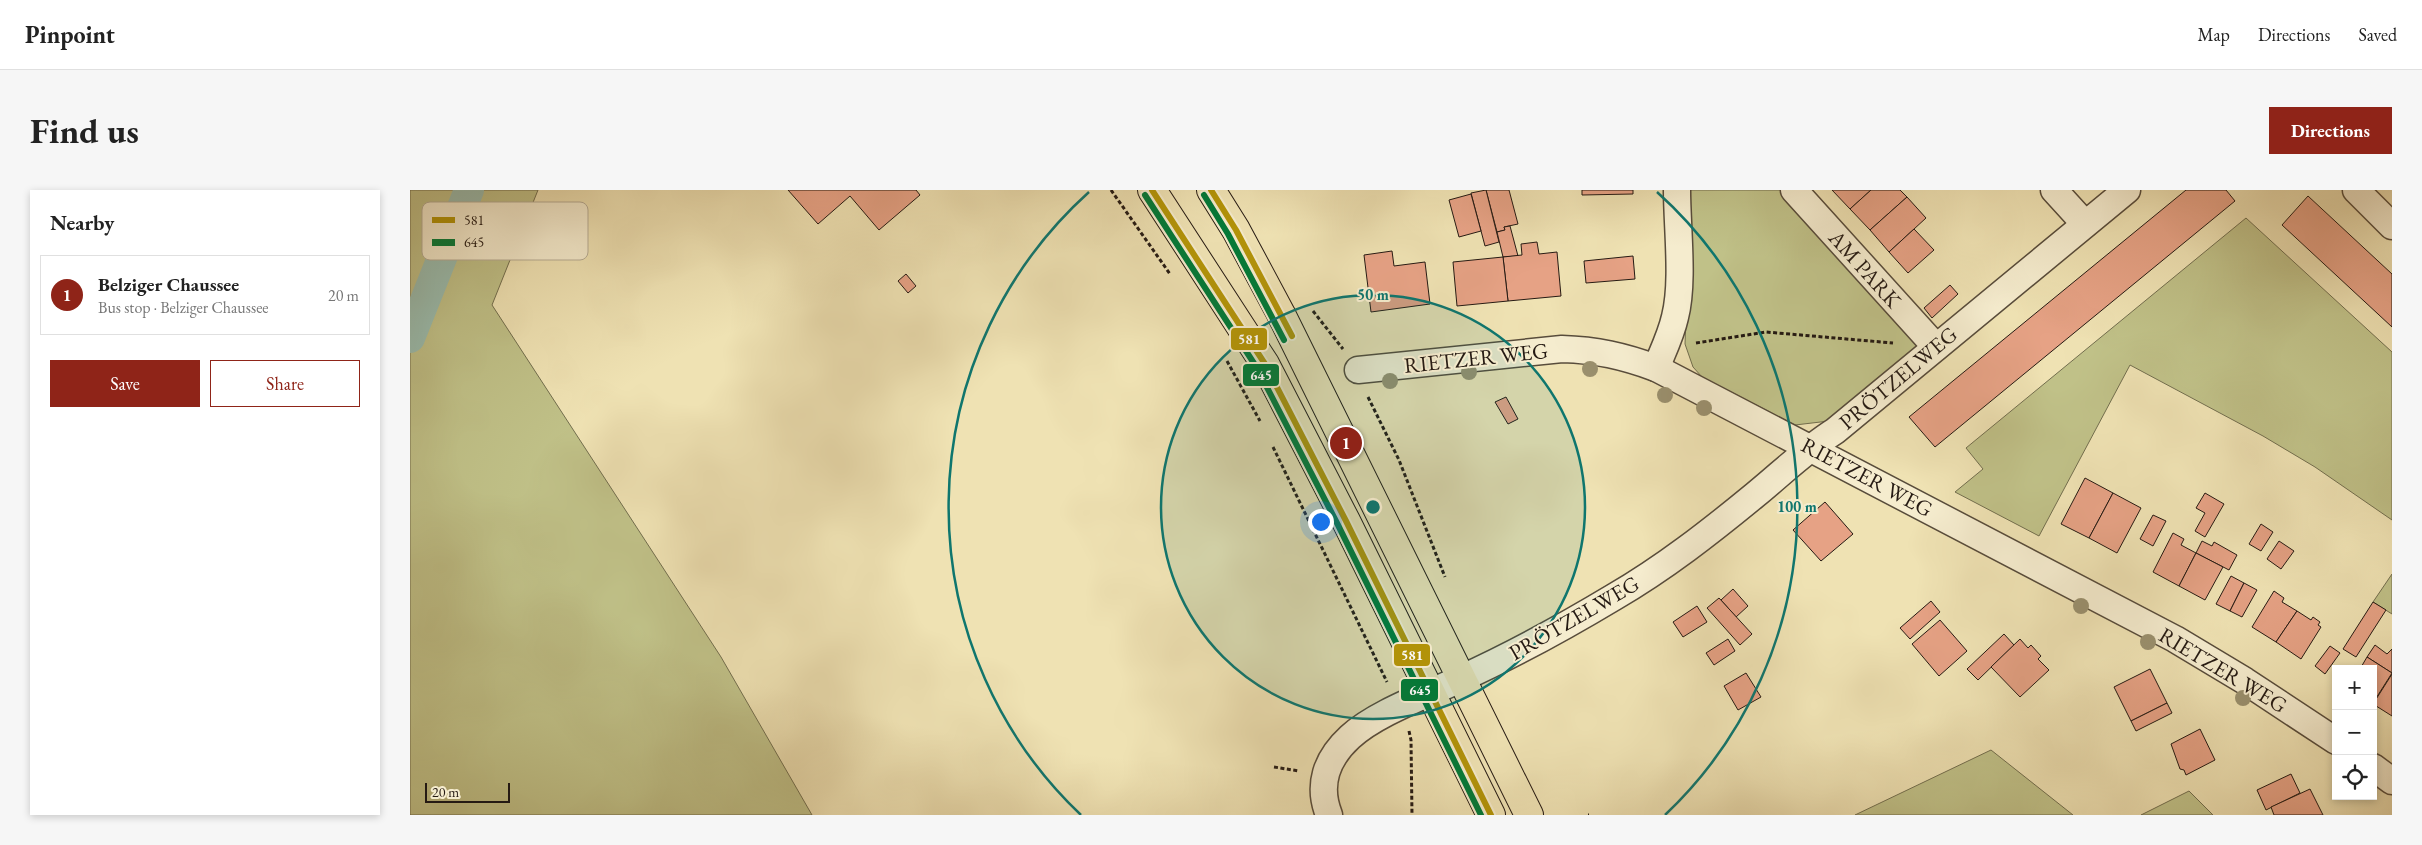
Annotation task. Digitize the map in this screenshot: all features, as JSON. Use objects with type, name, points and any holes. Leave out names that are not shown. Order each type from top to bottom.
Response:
[{"type":"main road","points":[[1152,190],[1265,364],[1346,521],[1491,815]]},
{"type":"main road","points":[[1211,190],[1236,230],[1281,314],[1529,815]]},
{"type":"street","points":[[1656,368],[1676,316],[1678,290],[1677,190]]},
{"type":"street","name":"AM PARK","points":[[1794,190],[1936,347]]},
{"type":"street","points":[[2054,190],[2085,224]]},
{"type":"street","name":"PRÖTZELWEG","points":[[1329,815],[1322,794],[1324,775],[1336,750],[1352,736],[1400,708],[1552,633],[1616,596],[1723,521],[1809,447],[1835,431],[2128,190]]},
{"type":"street","points":[[2356,190],[2392,226]]},
{"type":"street","name":"RIETZER WEG","points":[[1356,371],[1562,349],[1592,350],[1623,356],[1656,368],[2175,639],[2245,681],[2332,738]]},
{"type":"street","points":[[2377,770],[2392,781]]},
{"type":"path","points":[[1111,190],[1171,276]]},
{"type":"path","points":[[1123,200],[1124,208]]},
{"type":"path","points":[[1311,308],[1356,371],[1398,460],[1447,580]]},
{"type":"path","points":[[1656,368],[1689,344],[1766,332],[1813,334],[1936,347]]},
{"type":"path","points":[[1223,355],[1262,424]]},
{"type":"path","points":[[1271,442],[1408,725],[1412,740],[1412,815]]},
{"type":"green space","points":[[410,190],[538,190],[533,202],[422,202],[422,260],[510,260],[492,305],[721,657],[812,815],[410,815]]},
{"type":"green space","points":[[1686,190],[1783,190],[1924,345],[1829,421],[1795,425],[1702,377],[1693,367],[1685,344],[1687,287]]},
{"type":"green space","points":[[2246,218],[2392,352],[2392,520],[2315,467],[2263,436],[2130,365],[2039,536],[1955,492],[1983,469],[1966,448]]},
{"type":"green space","points":[[2392,574],[2392,614],[2373,602]]},
{"type":"green space","points":[[1991,750],[2073,815],[1855,815]]},
{"type":"green space","points":[[2189,791],[2213,815],[2141,815]]},
{"type":"building","points":[[788,190],[916,190],[920,195],[879,230],[850,196],[818,224]]},
{"type":"building","points":[[1486,190],[1509,190],[1518,224],[1504,227],[1505,230],[1497,232]]},
{"type":"building","points":[[1486,190],[1499,242],[1485,246],[1471,193]]},
{"type":"building","points":[[1582,190],[1633,190],[1633,194],[1582,195]]},
{"type":"building","points":[[1832,190],[1871,190],[1850,209]]},
{"type":"building","points":[[1871,190],[1900,190],[1907,197],[1870,230],[1850,209]]},
{"type":"building","points":[[2186,190],[2226,190],[2235,201],[1935,447],[1909,417]]},
{"type":"building","points":[[1471,194],[1481,231],[1459,237],[1449,200]]},
{"type":"building","points":[[2308,196],[2392,274],[2392,327],[2282,225]]},
{"type":"building","points":[[1907,197],[1926,218],[1889,252],[1870,230]]},
{"type":"building","points":[[1510,226],[1518,256],[1503,257],[1497,232],[1505,230],[1504,227]]},
{"type":"building","points":[[1914,229],[1934,250],[1908,273],[1889,252]]},
{"type":"building","points":[[1537,242],[1539,254],[1557,252],[1561,296],[1508,301],[1503,257],[1522,255],[1521,244]]},
{"type":"building","points":[[1392,251],[1394,266],[1425,262],[1430,304],[1371,312],[1364,255]]},
{"type":"building","points":[[1633,256],[1635,279],[1586,283],[1584,261]]},
{"type":"building","points":[[1503,257],[1508,301],[1457,306],[1453,262]]},
{"type":"building","points":[[906,274],[916,286],[908,293],[898,281]]},
{"type":"building","points":[[1950,285],[1958,294],[1932,318],[1924,308]]},
{"type":"building","points":[[1506,397],[1518,419],[1508,424],[1495,402]]},
{"type":"building","points":[[2085,478],[2113,493],[2089,538],[2061,524]]},
{"type":"building","points":[[2113,493],[2141,508],[2117,553],[2089,538]]},
{"type":"building","points":[[2205,493],[2224,504],[2205,537],[2195,531],[2205,513],[2196,508]]},
{"type":"building","points":[[1825,502],[1853,534],[1821,561],[1793,530]]},
{"type":"building","points":[[2153,515],[2166,521],[2153,546],[2140,539]]},
{"type":"building","points":[[2261,524],[2273,532],[2261,551],[2249,544]]},
{"type":"building","points":[[2173,533],[2184,539],[2181,545],[2196,553],[2179,586],[2153,572]]},
{"type":"building","points":[[2202,541],[2212,546],[2214,542],[2237,555],[2229,570],[2196,553]]},
{"type":"building","points":[[2279,541],[2294,551],[2281,569],[2267,559]]},
{"type":"building","points":[[2196,553],[2223,567],[2205,600],[2179,586]]},
{"type":"building","points":[[2231,576],[2244,583],[2230,611],[2216,604]]},
{"type":"building","points":[[2244,583],[2257,590],[2242,617],[2230,611]]},
{"type":"building","points":[[1733,589],[1748,606],[1736,617],[1721,600]]},
{"type":"building","points":[[2274,591],[2284,598],[2282,602],[2297,611],[2276,642],[2252,627]]},
{"type":"building","points":[[1719,598],[1752,634],[1740,645],[1707,608]]},
{"type":"building","points":[[1931,601],[1940,612],[1910,639],[1900,628]]},
{"type":"building","points":[[2373,602],[2386,610],[2356,657],[2343,649]]},
{"type":"building","points":[[1697,606],[1707,622],[1683,637],[1673,622]]},
{"type":"building","points":[[2297,611],[2311,620],[2313,617],[2320,622],[2318,625],[2321,627],[2301,659],[2276,642]]},
{"type":"building","points":[[1940,620],[1967,651],[1939,676],[1912,644]]},
{"type":"building","points":[[2004,634],[2014,645],[1978,680],[1967,669]]},
{"type":"building","points":[[1728,639],[1735,651],[1714,665],[1706,653]]},
{"type":"building","points":[[2020,639],[2028,648],[2031,645],[2041,656],[2038,659],[2049,670],[2020,697],[1991,667]]},
{"type":"building","points":[[2375,645],[2387,654],[2392,649],[2392,673],[2367,657]]},
{"type":"building","points":[[2330,646],[2340,653],[2325,674],[2315,666]]},
{"type":"building","points":[[2367,657],[2392,673],[2377,697],[2377,665],[2362,665]]},
{"type":"building","points":[[2150,669],[2167,703],[2131,721],[2114,687]]},
{"type":"building","points":[[1746,673],[1761,697],[1738,710],[1724,686]]},
{"type":"building","points":[[2392,674],[2392,716],[2377,707],[2377,698]]},
{"type":"building","points":[[2167,703],[2172,713],[2136,731],[2131,721]]},
{"type":"building","points":[[2200,729],[2215,760],[2186,775],[2184,770],[2180,769],[2171,744]]},
{"type":"building","points":[[2291,774],[2300,793],[2266,810],[2257,790]]},
{"type":"building","points":[[2310,789],[2323,815],[2274,815],[2271,807]]},
{"type":"waterway","points":[[464,202],[469,190]]},
{"type":"waterway","points":[[410,338],[441,260]]},
{"type":"transit line","name":"581","points":[[1152,190],[1265,364],[1346,521],[1491,815]]},
{"type":"transit line","name":"581","points":[[1211,190],[1236,230],[1292,336]]},
{"type":"transit line","name":"645","points":[[1145,195],[1257,368],[1338,525],[1481,815]]},
{"type":"transit line","name":"645","points":[[1204,195],[1228,234],[1284,340]]},
{"type":"place","name":"Belziger Chaussee","points":[[1346,443]]}]
